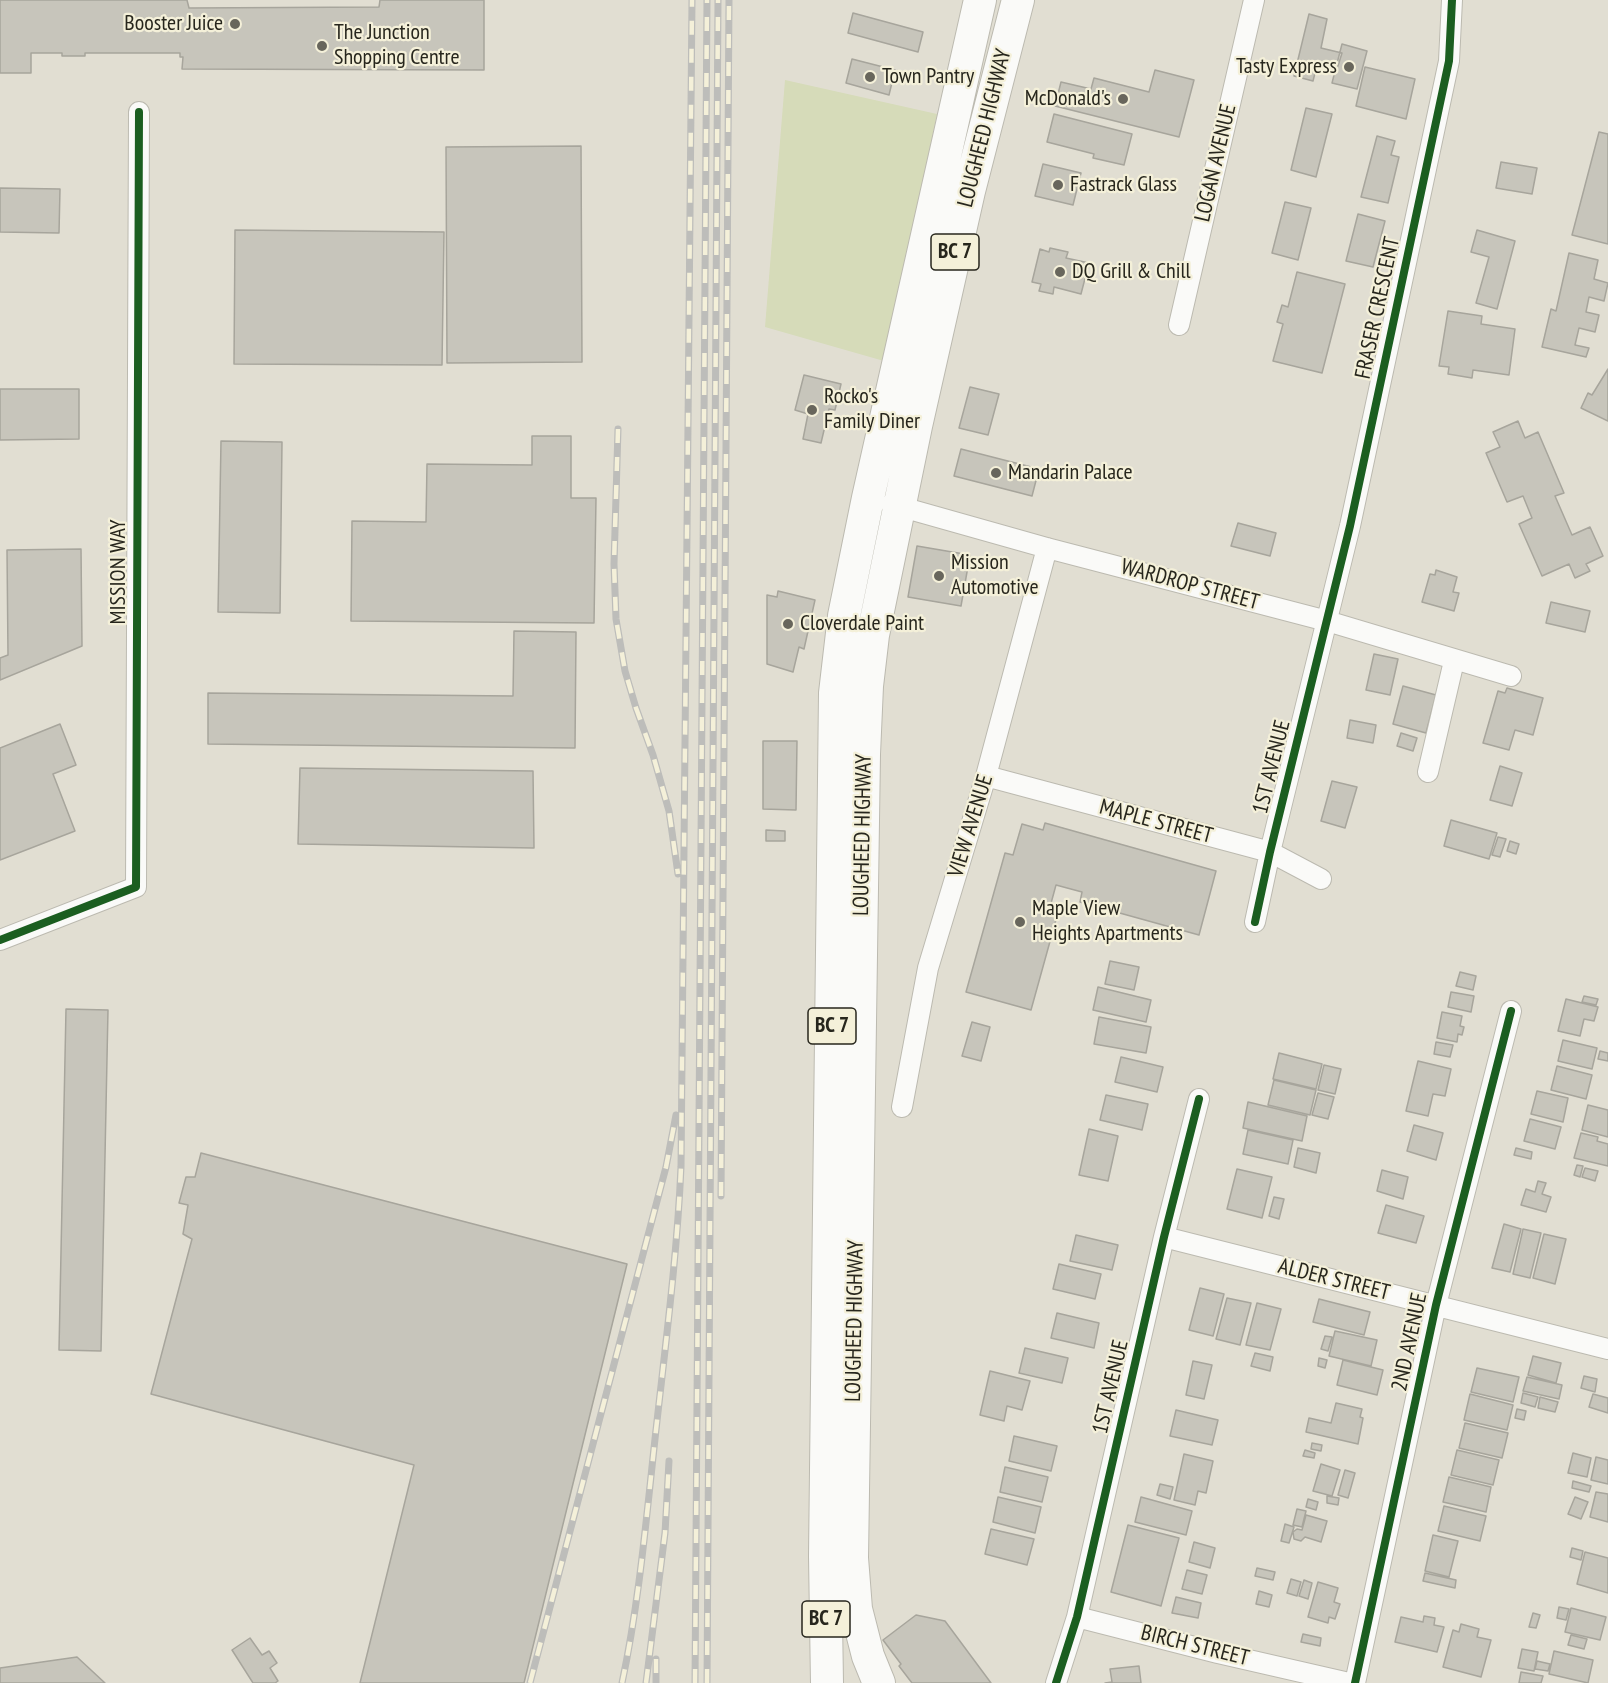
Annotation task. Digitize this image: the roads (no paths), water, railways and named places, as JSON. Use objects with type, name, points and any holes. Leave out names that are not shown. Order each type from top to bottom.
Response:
[{"type":"main road","name":"LOUGHEED HIGHWAY","points":[[827,1683],[825,1556],[835,693],[844,616],[868,498],[980,0]]},
{"type":"main road","name":"LOUGHEED HIGHWAY","points":[[879,1683],[868,1656],[856,1610],[852,1558],[867,686],[873,635],[915,426],[969,191],[1018,0]]},
{"type":"street","name":"LOGAN AVENUE","points":[[1179,326],[1254,0]]},
{"type":"street","name":"FRASER CRESCENT","points":[[1327,621],[1350,526],[1449,61],[1450,0]]},
{"type":"street","name":"MISSION WAY","points":[[0,940],[136,887],[139,112]]},
{"type":"street","name":"WARDROP STREET","points":[[868,498],[1047,548],[1327,621],[1454,661],[1511,676]]},
{"type":"street","name":"VIEW AVENUE","points":[[902,1107],[928,968],[986,776],[1047,548]]},
{"type":"street","name":"1ST AVENUE","points":[[1255,922],[1269,852],[1327,621]]},
{"type":"street","points":[[1428,772],[1454,661]]},
{"type":"street","name":"MAPLE STREET","points":[[986,776],[1269,852],[1321,879]]},
{"type":"street","name":"2ND AVENUE","points":[[1355,1683],[1436,1305],[1511,1011]]},
{"type":"street","name":"1ST AVENUE","points":[[1056,1683],[1077,1617],[1164,1237],[1199,1099]]},
{"type":"street","name":"ALDER STREET","points":[[1164,1237],[1608,1349]]},
{"type":"street","name":"BIRCH STREET","points":[[1077,1617],[1349,1683]]},
{"type":"railway","points":[[622,1683],[638,1592],[645,1531],[674,1269],[681,1167],[692,0]]},
{"type":"railway","points":[[695,1683],[707,0]]},
{"type":"railway","points":[[707,1683],[718,0]]},
{"type":"railway","points":[[721,1196],[729,0]]},
{"type":"railway","points":[[618,429],[614,564],[616,619],[625,671],[669,811],[678,874]]},
{"type":"railway","points":[[530,1683],[666,1167],[676,1115]]},
{"type":"railway","points":[[646,1683],[665,1533],[669,1461]]},
{"type":"railway","points":[[656,1659],[656,1683]]},
{"type":"place","name":"Booster Juice","points":[[235,24]]},
{"type":"place","name":"The Junction Shopping Centre","points":[[322,46]]},
{"type":"place","name":"Tasty Express","points":[[1349,67]]},
{"type":"place","name":"Town Pantry","points":[[870,77]]},
{"type":"place","name":"McDonald's","points":[[1123,99]]},
{"type":"place","name":"Fastrack Glass","points":[[1058,185]]},
{"type":"place","name":"DQ Grill & Chill","points":[[1060,272]]},
{"type":"place","name":"Rocko's Family Diner","points":[[812,410]]},
{"type":"place","name":"Mandarin Palace","points":[[996,473]]},
{"type":"place","name":"Mission Automotive","points":[[939,576]]},
{"type":"place","name":"Cloverdale Paint","points":[[788,624]]},
{"type":"place","name":"Maple View Heights Apartments","points":[[1020,922]]}]
